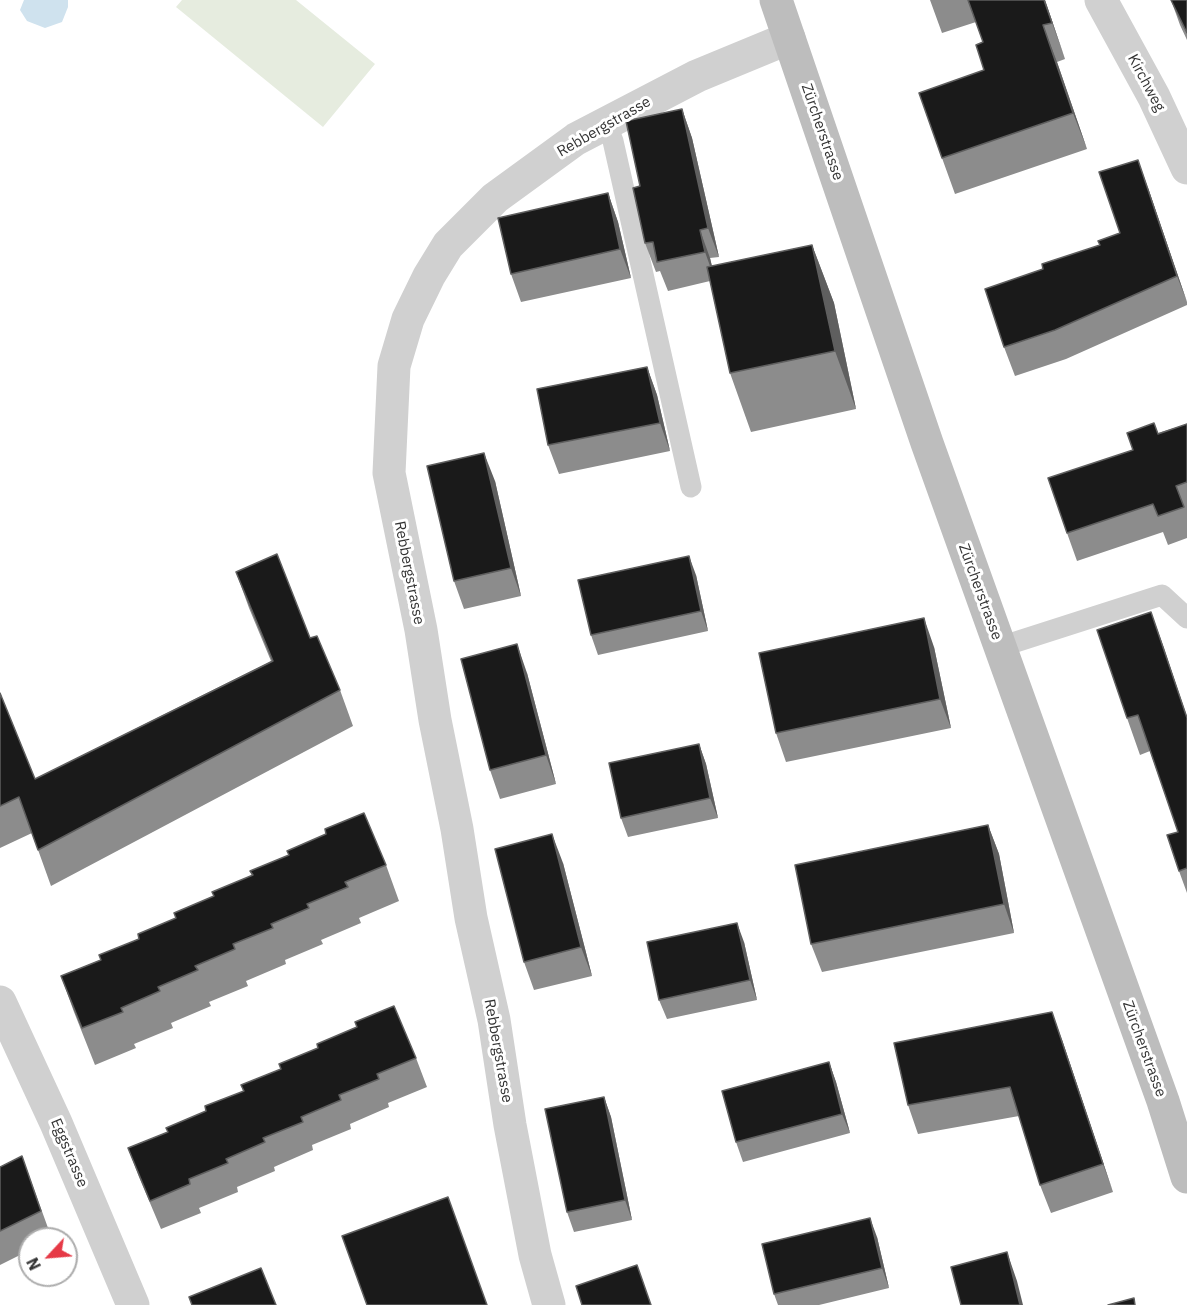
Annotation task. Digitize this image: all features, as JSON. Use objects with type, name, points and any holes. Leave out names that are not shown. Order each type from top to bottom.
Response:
[{"type":"main road","name":"Zürcherstrasse","points":[[777,2],[927,443],[1163,1101],[1187,1177]]},
{"type":"street","name":"Kirchweg","points":[[1101,0],[1154,97],[1187,168]]},
{"type":"street","name":"Rebbergstrasse","points":[[549,1305],[535,1255],[510,1125],[494,1020],[471,918],[421,630],[389,473],[394,366],[408,320],[429,276],[448,245],[495,198],[576,139],[697,76],[789,38]]},
{"type":"street","name":"Eggstrasse","points":[[0,1002],[43,1093],[134,1305]]},
{"type":"lane","points":[[606,123],[613,141],[691,487]]},
{"type":"lane","points":[[1000,647],[1162,595],[1187,618]]},
{"type":"shaded area","points":[[182,0],[296,0],[375,64],[323,127],[176,7]]},
{"type":"water","points":[[24,0],[68,0],[68,7],[62,22],[45,28],[27,21],[20,10]]},
{"type":"building","points":[[968,0],[1044,0],[1052,23],[1043,25],[1073,113],[942,158],[919,93],[984,70],[976,45],[983,42]]},
{"type":"building","points":[[1171,0],[1187,0],[1187,33]]},
{"type":"building","points":[[682,109],[708,228],[700,230],[705,252],[657,262],[653,242],[645,243],[633,188],[640,186],[626,121]]},
{"type":"building","points":[[1138,160],[1177,276],[1055,330],[1004,347],[985,289],[1043,269],[1042,264],[1100,245],[1098,241],[1120,233],[1099,172]]},
{"type":"building","points":[[608,193],[620,249],[511,274],[498,218]]},
{"type":"building","points":[[812,245],[835,351],[730,373],[707,267]]},
{"type":"building","points":[[647,367],[660,423],[548,445],[537,389]]},
{"type":"building","points":[[1154,423],[1158,434],[1187,424],[1187,482],[1176,486],[1184,507],[1158,516],[1153,504],[1067,533],[1048,478],[1133,450],[1127,433]]},
{"type":"building","points":[[484,453],[511,568],[454,581],[427,466]]},
{"type":"building","points":[[277,554],[310,638],[317,636],[340,690],[38,850],[19,797],[0,806],[0,693],[35,779],[273,661],[236,572]]},
{"type":"building","points":[[689,556],[701,611],[591,635],[578,580]]},
{"type":"building","points":[[1151,612],[1187,718],[1187,868],[1179,871],[1167,835],[1178,832],[1138,715],[1127,718],[1097,630]]},
{"type":"building","points":[[924,618],[940,699],[776,733],[759,653]]},
{"type":"building","points":[[517,644],[546,755],[490,770],[461,659]]},
{"type":"building","points":[[699,744],[710,798],[621,818],[609,763]]},
{"type":"building","points":[[364,813],[386,865],[345,882],[348,887],[307,904],[309,908],[271,924],[273,928],[233,944],[235,949],[195,966],[198,970],[158,987],[160,991],[121,1008],[123,1012],[82,1028],[61,976],[101,960],[99,955],[139,939],[138,934],[176,918],[174,913],[214,896],[212,892],[253,875],[250,871],[289,855],[287,851],[326,834],[325,829]]},
{"type":"building","points":[[988,825],[1004,904],[811,944],[795,865]]},
{"type":"building","points":[[552,834],[581,947],[524,962],[495,849]]},
{"type":"building","points":[[737,923],[750,980],[659,1000],[647,942]]},
{"type":"building","points":[[394,1006],[416,1058],[377,1074],[379,1079],[339,1095],[341,1100],[301,1117],[303,1122],[263,1138],[265,1142],[226,1159],[228,1163],[189,1179],[190,1184],[150,1201],[128,1148],[168,1132],[166,1128],[206,1111],[205,1106],[244,1091],[241,1085],[281,1069],[279,1064],[318,1048],[317,1044],[357,1027],[355,1022]]},
{"type":"building","points":[[1052,1012],[1103,1164],[1040,1185],[1010,1087],[908,1105],[894,1043]]},
{"type":"building","points":[[829,1062],[842,1114],[736,1142],[722,1091]]},
{"type":"building","points":[[604,1097],[625,1200],[567,1212],[545,1109]]},
{"type":"building","points":[[22,1156],[41,1211],[0,1231],[0,1167]]},
{"type":"building","points":[[448,1197],[487,1305],[367,1305],[342,1236]]},
{"type":"building","points":[[870,1218],[882,1268],[774,1294],[762,1244]]},
{"type":"building","points":[[1007,1252],[1020,1305],[961,1305],[951,1267]]},
{"type":"building","points":[[637,1265],[651,1305],[582,1305],[576,1286]]},
{"type":"building","points":[[261,1268],[276,1305],[192,1305],[189,1297]]},
{"type":"building","points":[[1134,1298],[1135,1305],[1108,1305]]}]
